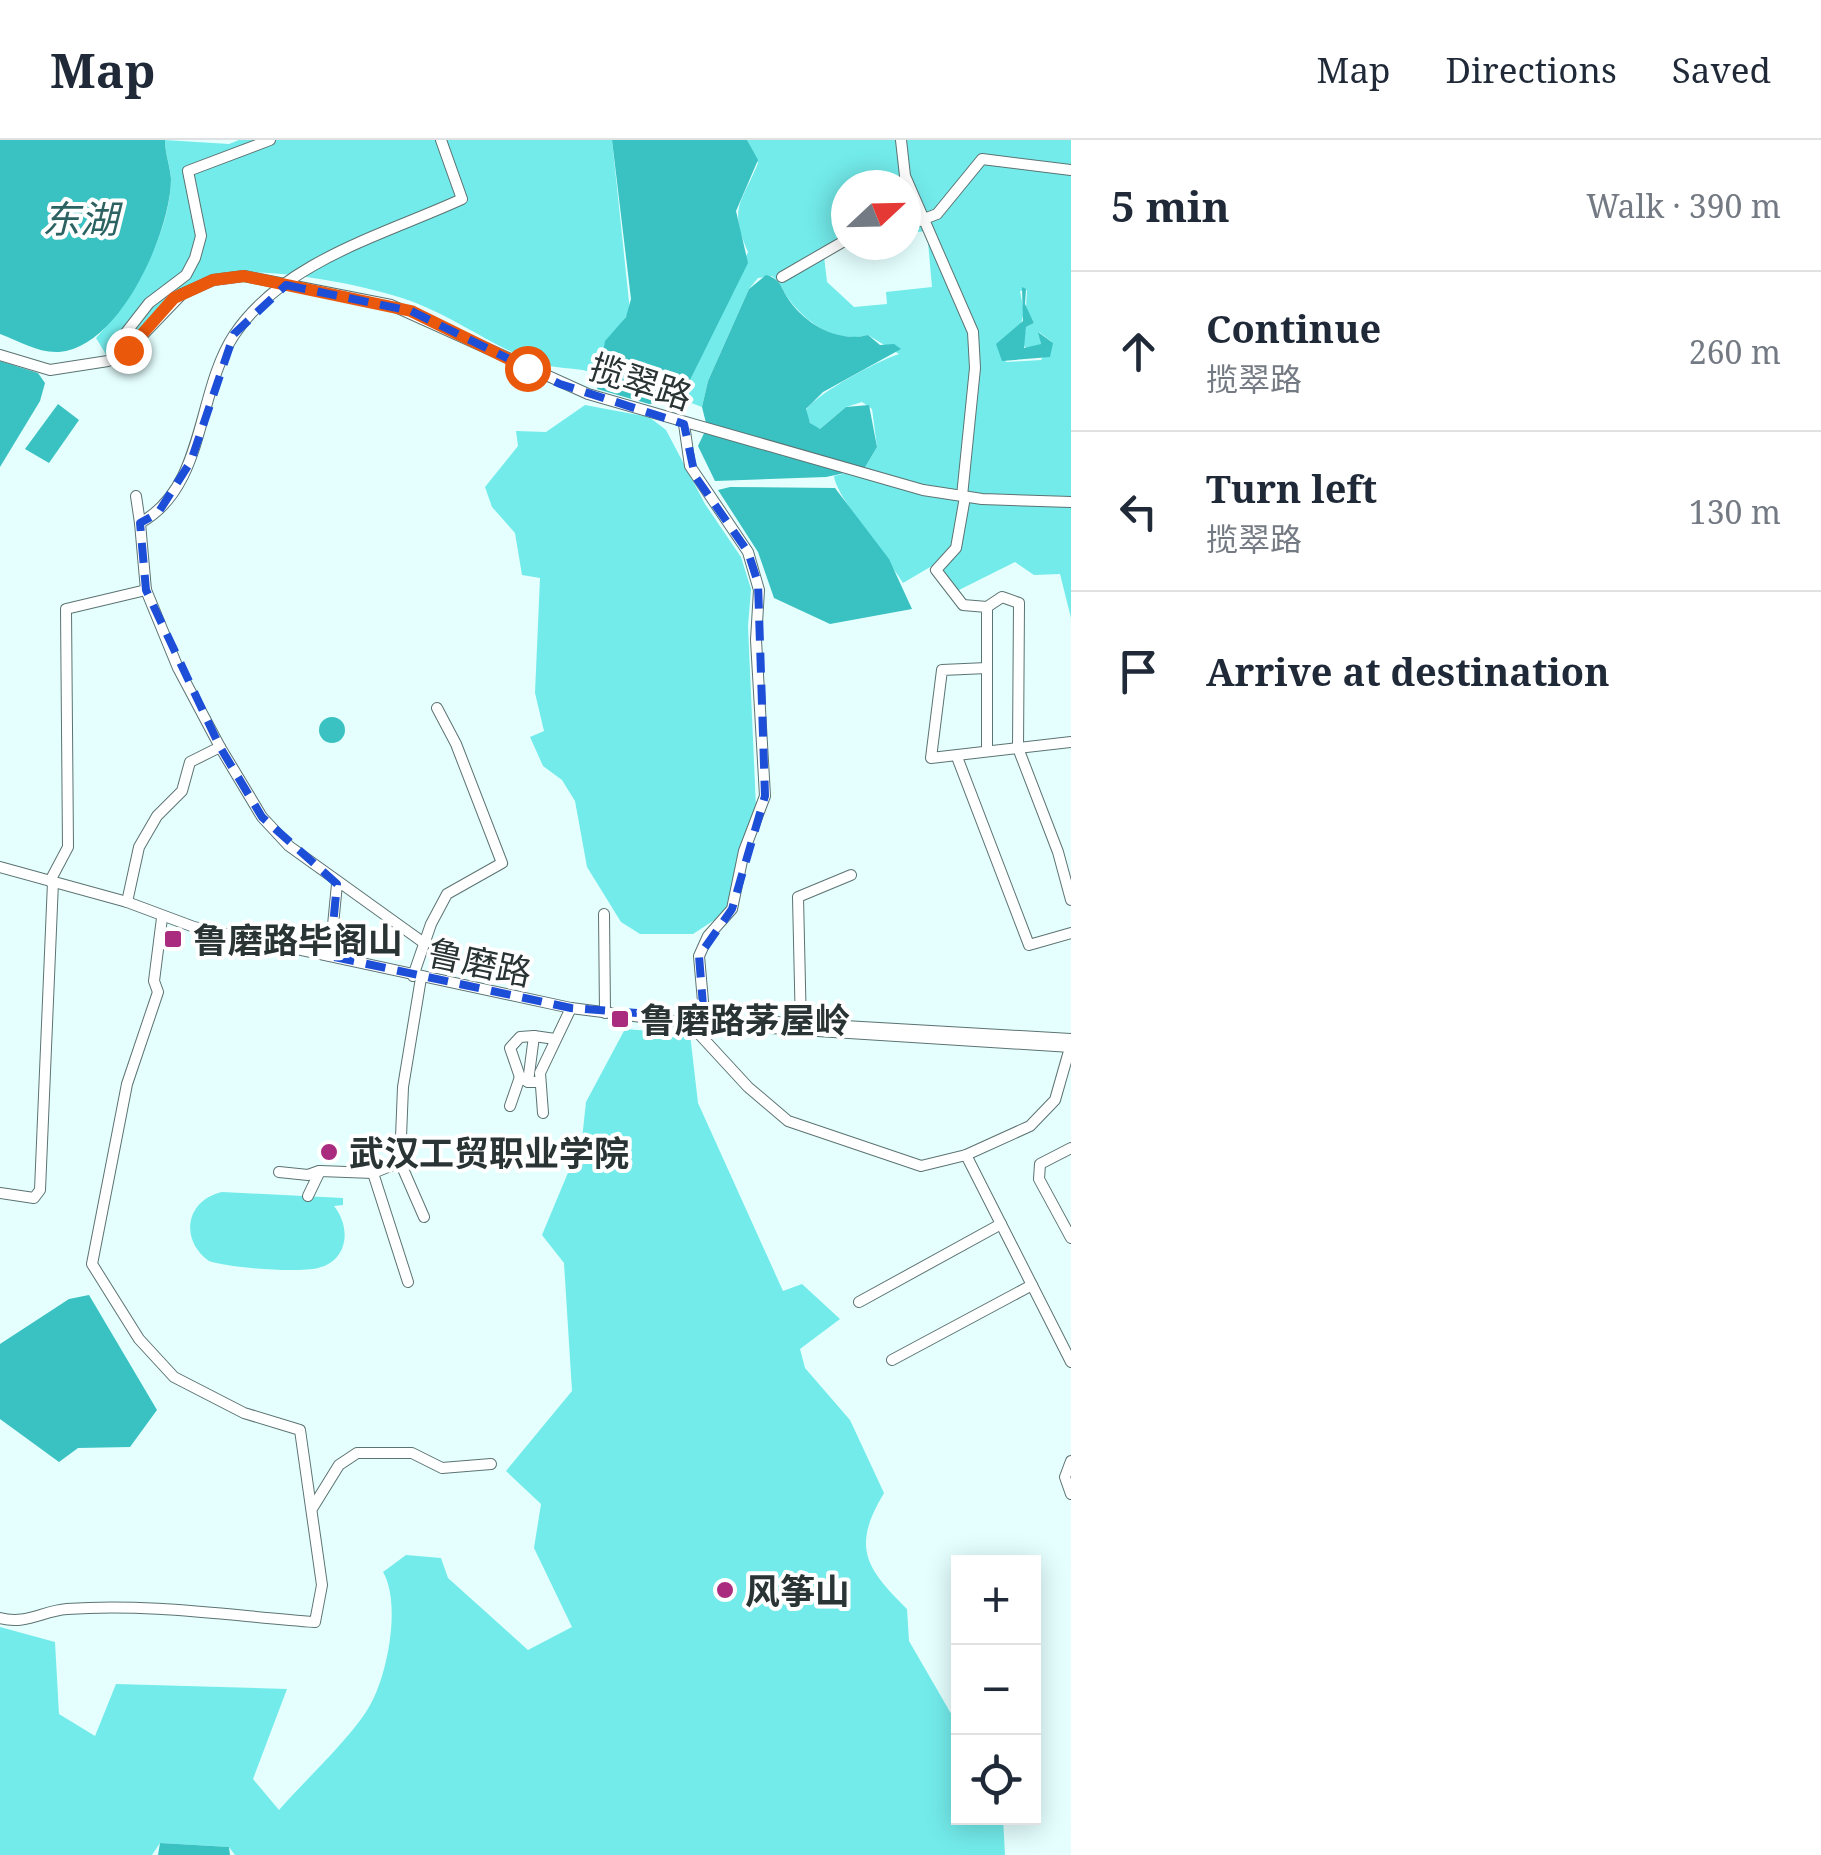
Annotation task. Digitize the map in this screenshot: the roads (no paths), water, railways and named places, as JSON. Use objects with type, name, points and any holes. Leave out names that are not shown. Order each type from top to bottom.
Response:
[{"type":"street","points":[[0,356],[50,370],[98,364],[119,356],[114,348],[138,316],[186,275],[198,250],[200,228],[188,171],[270,140]]},
{"type":"street","points":[[140,523],[158,513],[191,462],[218,368],[234,334],[286,285],[352,247],[462,199],[441,140]]},
{"type":"street","points":[[901,140],[905,176],[973,332],[975,368],[956,548],[936,570],[960,602],[986,607],[1002,597],[1019,603],[1018,748],[1058,852],[1071,900]]},
{"type":"street","points":[[921,222],[940,212],[980,160],[1071,170]]},
{"type":"street","points":[[782,278],[831,249]]},
{"type":"street","name":"揽翠路","points":[[119,356],[169,303],[200,285],[244,276],[411,311],[560,384],[689,426],[876,477],[964,496],[1071,502]]},
{"type":"street","points":[[689,426],[686,455],[695,476],[748,552],[759,590],[756,640],[763,806],[744,851],[732,910],[708,936],[700,956],[705,1021]]},
{"type":"street","points":[[136,496],[146,590],[178,668],[262,817],[289,846],[337,884],[424,943]]},
{"type":"street","points":[[0,1193],[34,1198],[40,1190],[52,882],[68,847],[66,609],[146,590]]},
{"type":"street","points":[[986,607],[988,751]]},
{"type":"street","points":[[987,668],[942,670],[932,758],[1071,742]]},
{"type":"street","points":[[424,1216],[400,1162],[404,1087],[424,943],[438,906],[450,891],[502,863],[456,744],[437,708]]},
{"type":"street","points":[[127,902],[139,847],[157,816],[177,800],[190,762],[220,746]]},
{"type":"street","points":[[957,757],[1029,945],[1071,933]]},
{"type":"street","name":"鲁磨路","points":[[0,867],[127,902],[162,918],[417,977],[571,1008],[689,1023],[705,1021]]},
{"type":"street","points":[[801,1027],[798,898],[851,875]]},
{"type":"street","points":[[330,956],[337,884]]},
{"type":"street","points":[[604,914],[605,1013]]},
{"type":"street","points":[[0,1618],[18,1623],[64,1609],[314,1622],[322,1586],[300,1430],[244,1413],[174,1377],[139,1339],[92,1264],[127,1084],[158,992],[154,981],[162,918]]},
{"type":"street","points":[[510,1106],[571,1008]]},
{"type":"street","name":"鲁磨路","points":[[662,1019],[1071,1044]]},
{"type":"street","points":[[689,1023],[748,1087],[788,1121],[921,1166],[966,1155],[1042,1116],[1055,1100],[1071,1044]]},
{"type":"street","points":[[529,1081],[534,1036]]},
{"type":"street","points":[[543,1113],[510,1048],[520,1037],[555,1038]]},
{"type":"street","points":[[1071,1148],[1040,1164],[1039,1178],[1071,1238]]},
{"type":"street","points":[[966,1155],[1071,1362]]},
{"type":"street","points":[[278,1172],[373,1172],[400,1162]]},
{"type":"street","points":[[308,1196],[320,1171]]},
{"type":"street","points":[[373,1172],[408,1282]]},
{"type":"street","points":[[859,1302],[1001,1224]]},
{"type":"street","points":[[892,1360],[1032,1285]]},
{"type":"street","points":[[313,1507],[340,1465],[357,1453],[412,1453],[442,1468],[491,1464]]},
{"type":"street","points":[[1071,1460],[1065,1478],[1071,1494]]},
{"type":"water","name":"东湖","points":[[0,140],[165,140],[171,179],[169,201],[152,256],[121,309],[102,331],[81,346],[51,352],[0,334]]},
{"type":"water","points":[[612,140],[747,140],[758,160],[736,211],[748,263],[689,382],[686,401],[649,404],[597,389],[605,341],[626,317],[631,299]]},
{"type":"water","points":[[766,275],[777,281],[794,307],[812,323],[834,334],[868,335],[880,345],[894,344],[901,349],[823,392],[806,409],[810,423],[820,429],[846,407],[869,405],[877,447],[864,469],[826,477],[715,481],[698,446],[707,427],[702,407],[708,381],[749,289]]},
{"type":"water","points":[[1022,287],[1026,289],[1025,304],[1034,323],[1026,327],[1024,348],[1041,344],[1038,332],[1053,343],[1050,357],[1002,361],[996,344],[1023,321]]},
{"type":"water","points":[[0,361],[38,373],[45,383],[40,401],[0,467]]},
{"type":"water","points":[[58,404],[79,420],[49,463],[25,449]]},
{"type":"water","points":[[835,488],[889,559],[912,609],[830,624],[774,598],[758,552],[718,490]]},
{"type":"water","points":[[332,717],[342,720],[342,740],[332,743],[322,740],[319,730],[322,720]]},
{"type":"water","points":[[89,1295],[157,1410],[130,1447],[78,1448],[59,1462],[0,1419],[0,1344],[69,1299]]},
{"type":"water","points":[[160,1843],[229,1847],[230,1855],[158,1855]]},
{"type":"place","name":"鲁磨路毕阁山","points":[[173,939]]},
{"type":"place","name":"鲁磨路茅屋岭","points":[[620,1019]]},
{"type":"place","name":"武汉工贸职业学院","points":[[329,1152]]},
{"type":"place","name":"风筝山","points":[[725,1590]]}]
